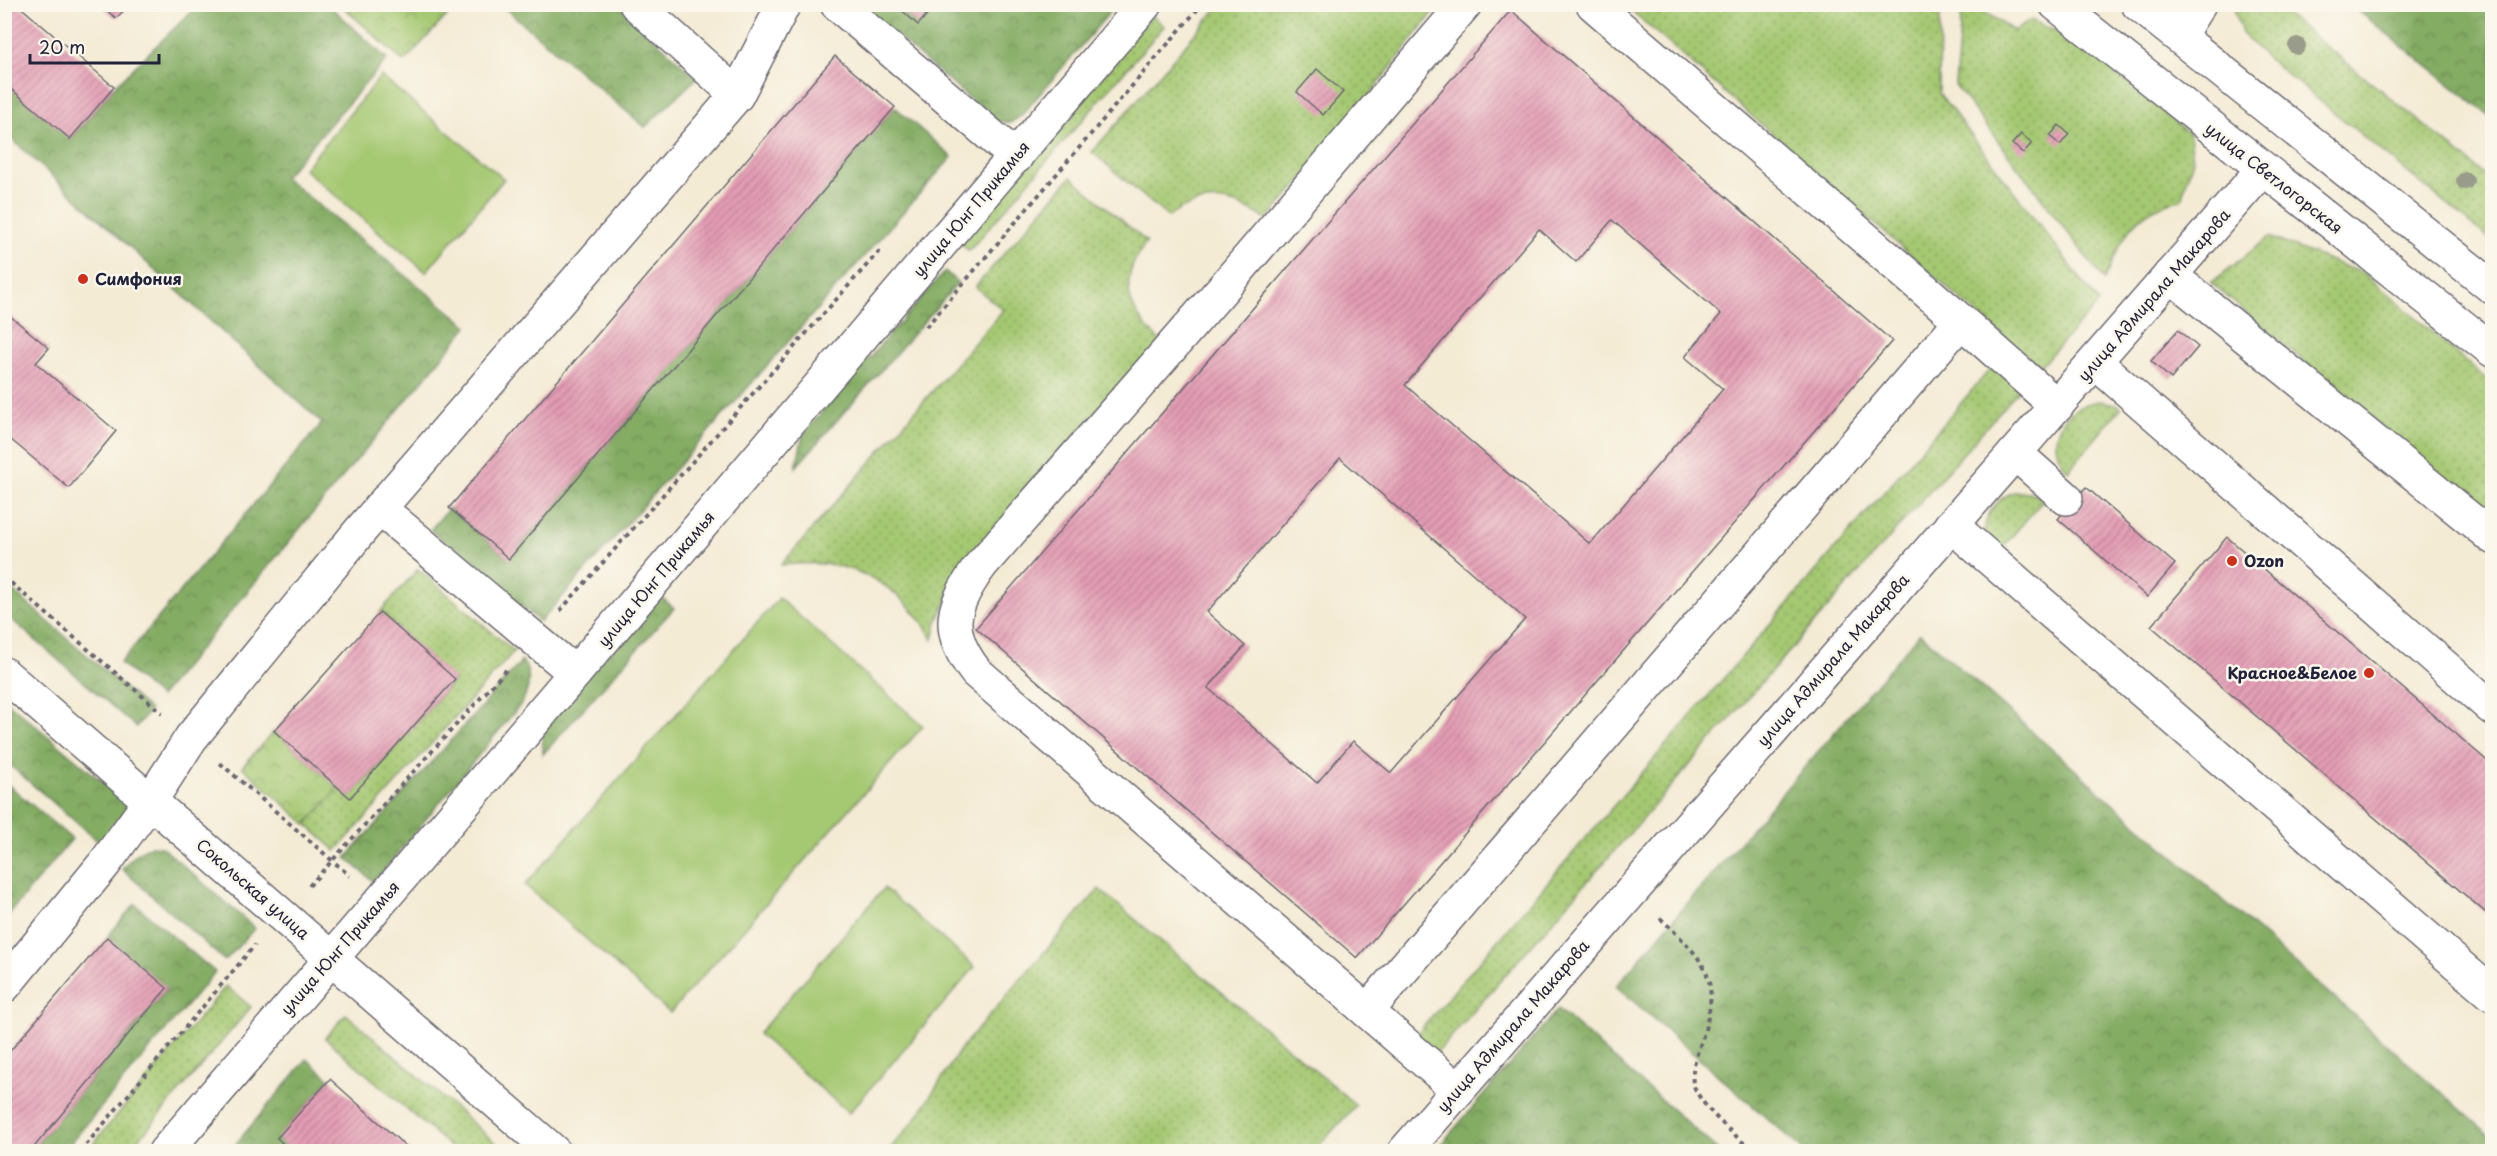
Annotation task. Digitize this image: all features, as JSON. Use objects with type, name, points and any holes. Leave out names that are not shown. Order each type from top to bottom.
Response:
[{"type":"street","points":[[636,4],[737,95]]},
{"type":"street","points":[[4,986],[105,863],[151,800],[190,738],[379,508],[737,95],[784,4]]},
{"type":"street","points":[[837,4],[1016,157]]},
{"type":"street","name":"улица Юнг Прикамья","points":[[165,1152],[1145,4]]},
{"type":"street","points":[[1458,1090],[976,672],[960,649],[953,625],[957,605],[966,586],[981,565],[1224,287],[1465,4]]},
{"type":"street","points":[[1593,4],[2057,406]]},
{"type":"street","name":"улица Светлогорская","points":[[2056,4],[2493,350]]},
{"type":"street","points":[[2138,4],[2493,286]]},
{"type":"street","points":[[2179,36],[2199,4]]},
{"type":"street","name":"улица Адмирала Макарова","points":[[1404,1152],[2263,170]]},
{"type":"street","points":[[2170,275],[2493,537]]},
{"type":"street","points":[[1367,1011],[1961,321]]},
{"type":"street","points":[[2095,362],[2493,708]]},
{"type":"street","points":[[2015,453],[2066,498]]},
{"type":"street","points":[[379,508],[575,673]]},
{"type":"street","points":[[1951,525],[2493,994]]},
{"type":"street","name":"Сокольская улица","points":[[4,674],[555,1152]]},
{"type":"path","points":[[1630,891],[1689,946],[1705,969],[1712,999],[1696,1056],[1693,1082],[1706,1106],[1754,1152]]},
{"type":"green space","points":[[192,5],[329,5],[387,59],[284,177],[468,326],[160,697],[120,663],[322,423],[5,133],[4,83],[71,139],[114,87],[195,8]]},
{"type":"green space","points":[[341,5],[457,5],[404,62]]},
{"type":"green space","points":[[501,5],[617,5],[697,78],[645,127]]},
{"type":"green space","points":[[861,5],[895,5],[918,24],[936,5],[1116,5],[1021,116],[1010,123],[994,120]]},
{"type":"green space","points":[[1220,5],[1439,5],[1327,150],[1267,220],[1242,206],[1218,200],[1193,204],[1168,217],[1092,152]]},
{"type":"green space","points":[[1625,5],[1936,5],[1940,9],[1939,93],[2099,303],[2040,366],[2007,340]]},
{"type":"green space","points":[[1962,5],[1974,5],[2014,31],[2031,20],[2068,37],[2103,60],[2190,135],[2193,160],[2181,200],[2164,204],[2140,218],[2117,251],[2104,280],[1955,85]]},
{"type":"green space","points":[[2233,5],[2275,5],[2492,180],[2492,241],[2267,58],[2242,33]]},
{"type":"green space","points":[[2351,5],[2492,5],[2492,118]]},
{"type":"green space","points":[[1152,15],[1164,26],[969,251],[956,240]]},
{"type":"green space","points":[[381,76],[504,179],[426,272],[304,169]]},
{"type":"green space","points":[[895,107],[952,157],[540,622],[430,530],[449,508],[509,559]]},
{"type":"green space","points":[[1071,177],[1147,242],[1131,270],[1130,296],[1141,320],[1163,343],[956,580],[937,622],[933,640],[905,602],[881,583],[867,576],[830,565],[781,565],[1003,310],[975,287]]},
{"type":"green space","points":[[2269,237],[2365,274],[2492,384],[2492,520],[2211,283]]},
{"type":"green space","points":[[945,271],[958,283],[796,467],[803,434]]},
{"type":"green space","points":[[1997,361],[2024,384],[1437,1053],[1416,1035]]},
{"type":"green space","points":[[2099,401],[2117,404],[2121,408],[2068,471],[2056,448],[2056,437],[2060,426],[2075,410]]},
{"type":"green space","points":[[2014,492],[2029,492],[2044,499],[1997,554],[1986,538],[1985,523],[1996,504]]},
{"type":"green space","points":[[418,569],[514,651],[336,851],[306,824],[339,788],[350,798],[455,680],[380,612]]},
{"type":"green space","points":[[5,584],[150,710],[136,727],[5,614]]},
{"type":"green space","points":[[659,595],[674,608],[543,754],[542,727]]},
{"type":"green space","points":[[779,598],[923,726],[670,1013],[525,885]]},
{"type":"green space","points":[[1920,633],[2492,1137],[2492,1151],[1804,1151],[1616,986]]},
{"type":"green space","points":[[522,661],[528,672],[529,683],[521,704],[374,882],[346,858]]},
{"type":"green space","points":[[4,699],[131,806],[100,843],[5,761]]},
{"type":"green space","points":[[274,731],[339,788],[306,824],[242,767]]},
{"type":"green space","points":[[5,782],[72,839],[5,919]]},
{"type":"green space","points":[[152,846],[161,847],[169,853],[255,928],[225,961],[122,869],[139,852]]},
{"type":"green space","points":[[884,888],[975,967],[849,1113],[758,1034]]},
{"type":"green space","points":[[1099,889],[1356,1105],[1314,1151],[888,1151],[915,1120],[962,1047]]},
{"type":"green space","points":[[135,904],[215,972],[64,1151],[30,1152],[167,989],[107,937]]},
{"type":"green space","points":[[226,986],[251,1007],[129,1151],[87,1151]]},
{"type":"green space","points":[[1558,1009],[1719,1151],[1435,1151]]},
{"type":"green space","points":[[346,1014],[505,1151],[455,1151],[325,1038]]},
{"type":"green space","points":[[307,1059],[330,1079],[278,1138],[292,1151],[229,1152]]},
{"type":"building","points":[[7,4],[17,4],[114,87],[70,139],[4,83],[4,8]]},
{"type":"building","points":[[99,4],[131,4],[116,18]]},
{"type":"building","points":[[895,4],[936,4],[918,25]]},
{"type":"building","points":[[1511,10],[1892,341],[1357,958],[976,628]],"holes":[[[1612,220],[1721,314],[1685,357],[1723,389],[1590,544],[1405,385],[1539,229],[1576,262]],[[1340,458],[1525,619],[1391,773],[1353,741],[1317,783],[1208,688],[1245,646],[1207,612]]]},
{"type":"building","points":[[835,56],[895,107],[509,559],[449,508]]},
{"type":"building","points":[[1317,69],[1343,92],[1323,115],[1297,92]]},
{"type":"building","points":[[2059,125],[2069,134],[2060,145],[2050,136]]},
{"type":"building","points":[[2021,134],[2032,143],[2023,153],[2012,144]]},
{"type":"building","points":[[4,311],[49,348],[36,363],[116,431],[69,488],[4,434]]},
{"type":"building","points":[[2178,330],[2198,347],[2171,379],[2151,361]]},
{"type":"building","points":[[2086,487],[2175,564],[2147,597],[2058,519]]},
{"type":"building","points":[[2227,537],[2492,765],[2492,918],[2151,626]]},
{"type":"building","points":[[380,612],[455,679],[350,798],[274,731]]},
{"type":"building","points":[[107,937],[167,988],[30,1152],[4,1152],[4,1058]]},
{"type":"building","points":[[330,1079],[412,1152],[292,1152],[277,1138]]},
{"type":"place","name":"Симфония","points":[[83,279]]},
{"type":"place","name":"Ozon","points":[[2232,561]]},
{"type":"place","name":"Красное&Белое","points":[[2369,673]]}]
